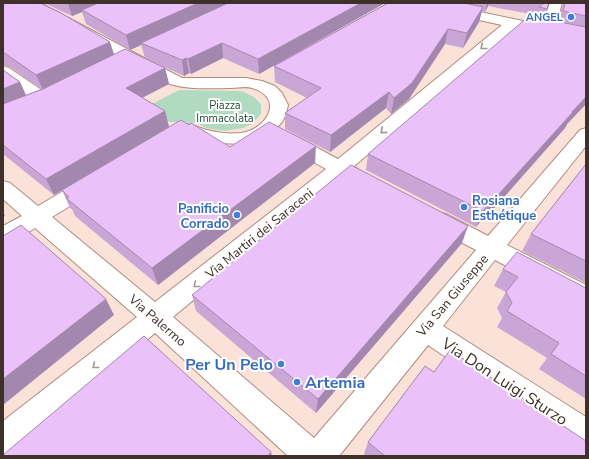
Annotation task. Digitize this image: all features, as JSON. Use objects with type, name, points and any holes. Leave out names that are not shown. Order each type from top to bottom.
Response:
[{"type":"street","points":[[547,30],[556,3]]},
{"type":"street","points":[[427,4],[563,33]]},
{"type":"street","points":[[31,6],[72,24],[123,61],[176,81],[183,83],[263,81],[276,97],[280,106],[279,114],[275,121],[258,133],[245,138],[230,139],[176,133]]},
{"type":"street","points":[[72,24],[86,18]]},
{"type":"street","name":"Via Martiri dei Saraceni","points":[[3,440],[340,168],[513,23]]},
{"type":"street","points":[[123,61],[151,48]]},
{"type":"street","points":[[3,71],[43,99]]},
{"type":"street","points":[[266,128],[367,182]]},
{"type":"street","name":"Via San Giuseppe","points":[[319,456],[586,134]]},
{"type":"street","points":[[3,237],[110,173]]},
{"type":"street","name":"Via Palermo","points":[[3,188],[38,216],[156,318],[311,456]]},
{"type":"street","points":[[422,212],[586,298]]},
{"type":"street","name":"Via Don Luigi Sturzo","points":[[424,328],[586,434]]},
{"type":"green space","name":"Piazza Immacolata","points":[[179,90],[242,91],[254,97],[261,104],[261,114],[252,124],[243,128],[224,131],[206,128],[197,123],[169,122],[144,108]]},
{"type":"building","points":[[3,3],[40,3],[61,13],[110,42],[36,75],[3,52]]},
{"type":"building","points":[[98,3],[198,3],[126,35],[82,10]]},
{"type":"building","points":[[228,3],[361,3],[258,59],[222,43],[188,59],[186,58],[182,60],[141,43]]},
{"type":"building","points":[[388,3],[464,3],[483,7],[467,33],[448,29],[412,83],[394,98],[389,92],[331,135],[285,113],[321,88],[274,66]]},
{"type":"building","points":[[544,3],[549,3],[547,9],[539,7]]},
{"type":"building","points":[[565,3],[586,3],[586,16],[563,11]]},
{"type":"building","points":[[529,16],[586,27],[586,97],[483,211],[368,154]]},
{"type":"building","points":[[125,49],[165,68],[126,88],[165,111],[46,179],[3,145],[3,104],[43,89]]},
{"type":"building","points":[[3,70],[20,82],[3,89]]},
{"type":"building","points":[[181,120],[189,125],[191,123],[230,147],[269,122],[316,146],[152,268],[66,198],[69,197],[62,190]]},
{"type":"building","points":[[586,164],[586,261],[531,234]]},
{"type":"building","points":[[351,165],[468,226],[318,399],[192,295]]},
{"type":"building","points":[[21,225],[106,299],[3,379],[3,236]]},
{"type":"building","points":[[517,252],[586,288],[586,376],[551,354],[559,343],[507,311],[512,303],[506,292],[518,277],[503,269]]},
{"type":"building","points":[[144,336],[271,452],[268,456],[3,456],[3,455]]},
{"type":"building","points":[[450,350],[586,441],[586,456],[385,456],[368,442],[425,366],[434,372]]},
{"type":"place","name":"ANGEL","points":[[571,17]]},
{"type":"place","name":"Rosiana Esthétique","points":[[464,207]]},
{"type":"place","name":"Panificio Corrado","points":[[237,215]]},
{"type":"place","name":"Per Un Pelo","points":[[281,364]]},
{"type":"place","name":"Artemia","points":[[297,382]]}]
